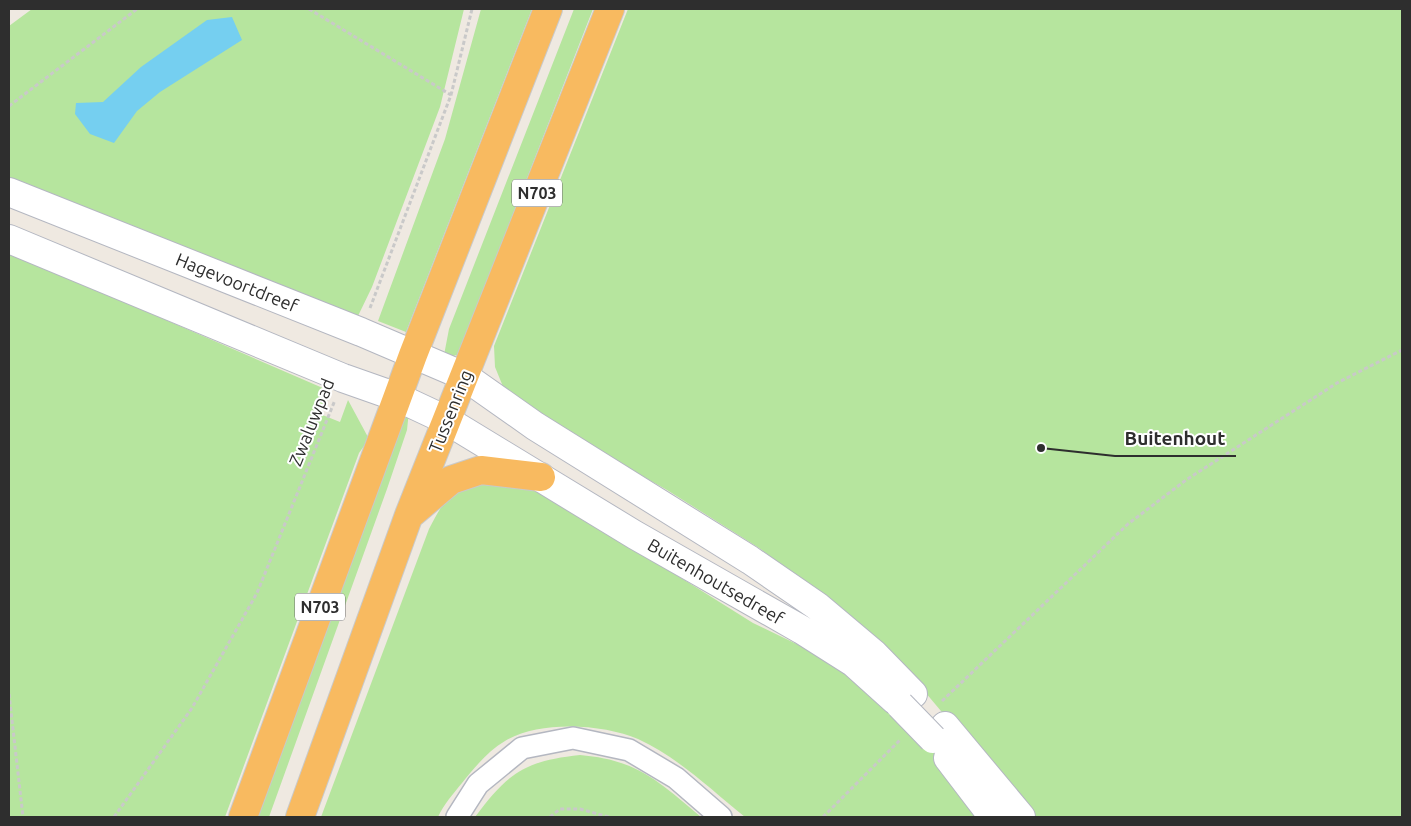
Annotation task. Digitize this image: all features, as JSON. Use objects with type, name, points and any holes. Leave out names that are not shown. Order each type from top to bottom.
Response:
[{"type":"highway","name":"N703","points":[[243,817],[397,397],[548,9]]},
{"type":"highway","name":"Tussenring","points":[[300,817],[409,515],[610,9]]},
{"type":"highway","points":[[409,515],[451,480],[481,470],[541,477]]},
{"type":"main road","name":"Hagevoortdreef","points":[[9,192],[361,332],[464,376]]},
{"type":"main road","points":[[9,240],[343,378],[397,397]]},
{"type":"main road","name":"Buitenhoutsedreef","points":[[464,376],[535,426],[741,554],[817,606],[874,654],[907,699],[1021,817]]},
{"type":"main road","name":"Buitenhoutsedreef","points":[[397,397],[446,420],[635,535],[802,630],[907,699]]},
{"type":"main road","name":"Buitenhoutsedreef","points":[[939,733],[993,817]]},
{"type":"street","points":[[457,817],[478,784],[522,748],[573,738],[629,750],[676,778],[721,817]]},
{"type":"path","points":[[9,106],[137,9]]},
{"type":"path","points":[[309,9],[451,95]]},
{"type":"path","points":[[361,332],[451,95],[472,9]]},
{"type":"path","points":[[964,680],[1128,524],[1186,480],[1337,383],[1402,350]]},
{"type":"path","name":"Zwaluwpad","points":[[114,817],[192,708],[257,593],[343,378]]},
{"type":"path","points":[[9,694],[23,817]]},
{"type":"path","points":[[823,817],[872,766]]},
{"type":"path","points":[[550,817],[560,809],[580,808],[609,817]]},
{"type":"green space","points":[[32,9],[464,9],[440,107],[372,287],[358,316],[9,183],[9,26]]},
{"type":"green space","points":[[481,9],[532,9],[406,332],[378,321],[445,139]]},
{"type":"green space","points":[[574,9],[593,9],[462,345],[457,355],[449,357],[444,355],[449,329]]},
{"type":"green space","points":[[628,9],[1402,9],[1402,817],[1030,817],[925,692],[812,588],[759,548],[667,490],[566,433],[504,389],[495,367],[494,346]]},
{"type":"green space","points":[[9,252],[332,392],[320,414],[340,422],[348,400],[369,439],[359,453],[225,817],[9,817]]},
{"type":"green space","points":[[409,411],[407,430],[387,489],[269,817],[252,817],[400,414]]},
{"type":"green space","points":[[485,478],[536,487],[753,623],[844,667],[902,715],[945,762],[984,817],[745,817],[667,755],[638,739],[607,730],[571,726],[553,727],[519,734],[499,745],[471,772],[449,799],[438,817],[321,817],[429,529],[450,496],[464,486]]},
{"type":"green space","points":[[580,755],[617,762],[646,774],[701,817],[475,817],[497,790],[519,772],[545,761]]},
{"type":"water","points":[[232,17],[242,40],[160,92],[137,111],[114,143],[90,134],[75,114],[76,103],[103,102],[141,67],[207,20]]},
{"type":"place","name":"Buitenhout","points":[[1041,448]]}]
